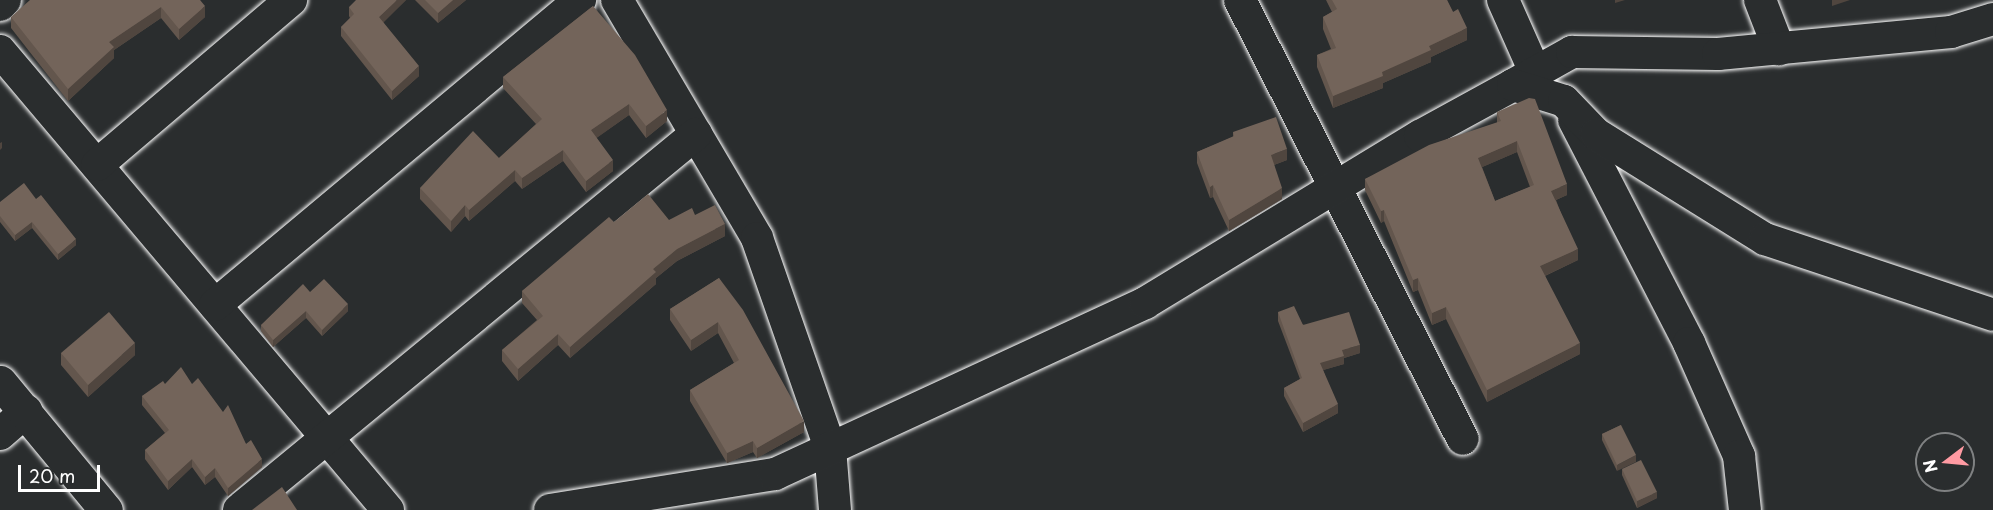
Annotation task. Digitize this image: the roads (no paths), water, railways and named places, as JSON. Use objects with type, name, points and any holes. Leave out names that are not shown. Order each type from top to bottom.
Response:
[{"type":"street","points":[[0,4],[5,0]]},
{"type":"street","points":[[97,165],[291,0]]},
{"type":"street","points":[[215,305],[580,0]]},
{"type":"street","points":[[617,0],[757,238],[830,448],[836,510]]},
{"type":"street","points":[[1240,0],[1463,439]]},
{"type":"street","points":[[1503,0],[1524,78],[1564,101],[1596,134],[1765,239],[1993,315]]},
{"type":"street","points":[[1760,0],[1779,48]]},
{"type":"street","points":[[550,510],[775,474],[1146,303],[1335,187],[1572,52],[1718,54],[1951,32],[1993,19]]},
{"type":"street","points":[[0,51],[388,510]]},
{"type":"street","points":[[1564,101],[1689,343],[1735,446],[1745,510]]},
{"type":"street","points":[[239,510],[696,134]]},
{"type":"street","points":[[0,382],[106,510]]},
{"type":"street","points":[[0,434],[26,411]]}]
